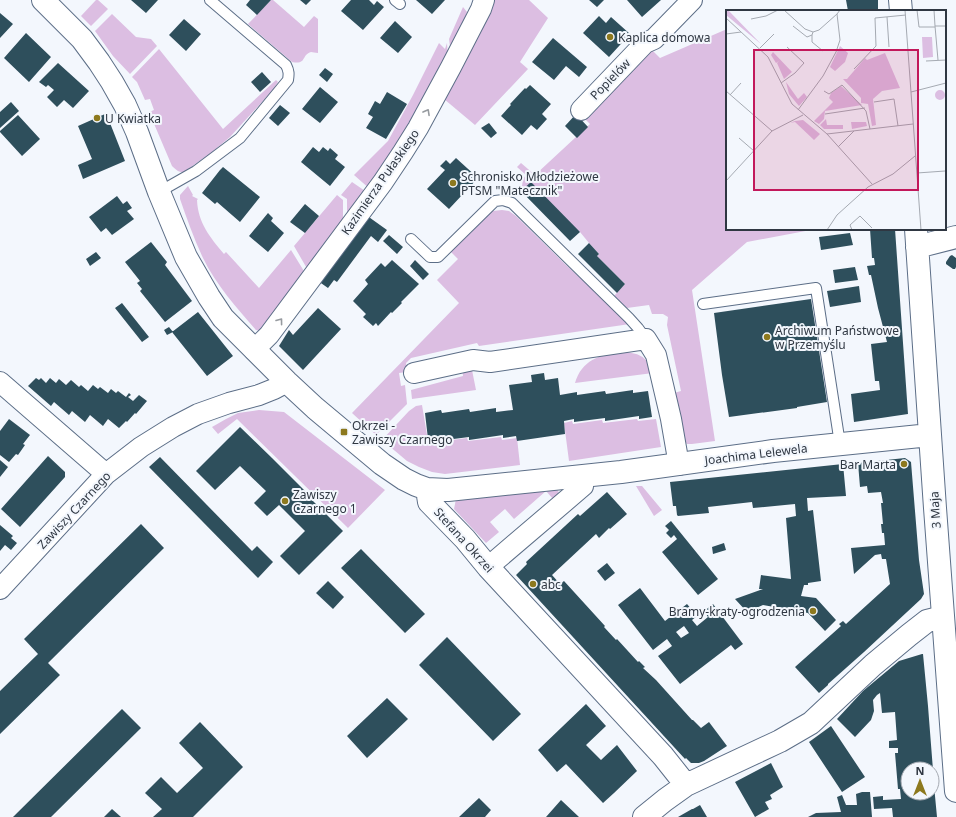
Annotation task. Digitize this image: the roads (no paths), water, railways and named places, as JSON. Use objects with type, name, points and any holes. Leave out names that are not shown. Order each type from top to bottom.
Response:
[{"type":"street","points":[[43,0],[82,39],[100,62],[112,81],[137,132],[159,192],[186,257],[223,318],[287,382],[382,464],[404,479],[427,489]]},
{"type":"street","name":"Kazimierza Pułaskiego","points":[[254,350],[269,335],[403,152],[451,68],[481,9],[484,0]]},
{"type":"street","name":"Popielów","points":[[581,110],[645,44],[654,39],[692,0]]},
{"type":"street","points":[[900,0],[901,10]]},
{"type":"street","points":[[917,238],[956,237]]},
{"type":"street","name":"3 Maja","points":[[917,238],[943,618],[953,719],[956,791]]},
{"type":"street","points":[[414,372],[474,360],[490,362],[646,339],[656,355],[671,420],[679,465]]},
{"type":"street","points":[[0,382],[106,474]]},
{"type":"street","name":"Zawiszy Czarnego","points":[[0,589],[106,474],[141,447],[173,427],[198,414],[229,403],[259,395],[287,382]]},
{"type":"street","name":"Joachima Lelewela","points":[[427,489],[448,490],[582,476],[840,444],[930,435]]},
{"type":"street","points":[[488,567],[583,486],[582,476]]},
{"type":"street","name":"Stefana Okrzei","points":[[427,489],[429,502],[465,539],[488,567],[657,750],[686,785]]},
{"type":"street","points":[[644,817],[686,785],[780,741],[811,723],[873,665],[909,635],[927,621],[943,618]]},
{"type":"lane","points":[[159,192],[196,170],[240,138],[288,80],[289,75],[286,65],[210,0]]},
{"type":"lane","points":[[411,239],[430,257],[438,257],[495,201],[503,200],[512,202],[629,318],[646,339]]},
{"type":"lane","points":[[703,304],[816,288],[840,444]]},
{"type":"place","name":"Kaplica domowa","points":[[610,37]]},
{"type":"place","name":"U Kwiatka","points":[[97,118]]},
{"type":"place","name":"Schronisko Młodzieżowe PTSM \"Matecznik\"","points":[[453,183]]},
{"type":"place","name":"Archiwum Państwowe w Przemyślu","points":[[767,337]]},
{"type":"place","name":"Okrzei - Zawiszy Czarnego","points":[[344,432]]},
{"type":"place","name":"Bar Marta","points":[[904,464]]},
{"type":"place","name":"Zawiszy Czarnego 1","points":[[285,501]]},
{"type":"place","name":"abc","points":[[533,584]]},
{"type":"place","name":"Bramy-kraty-ogrodzenia","points":[[813,611]]}]
